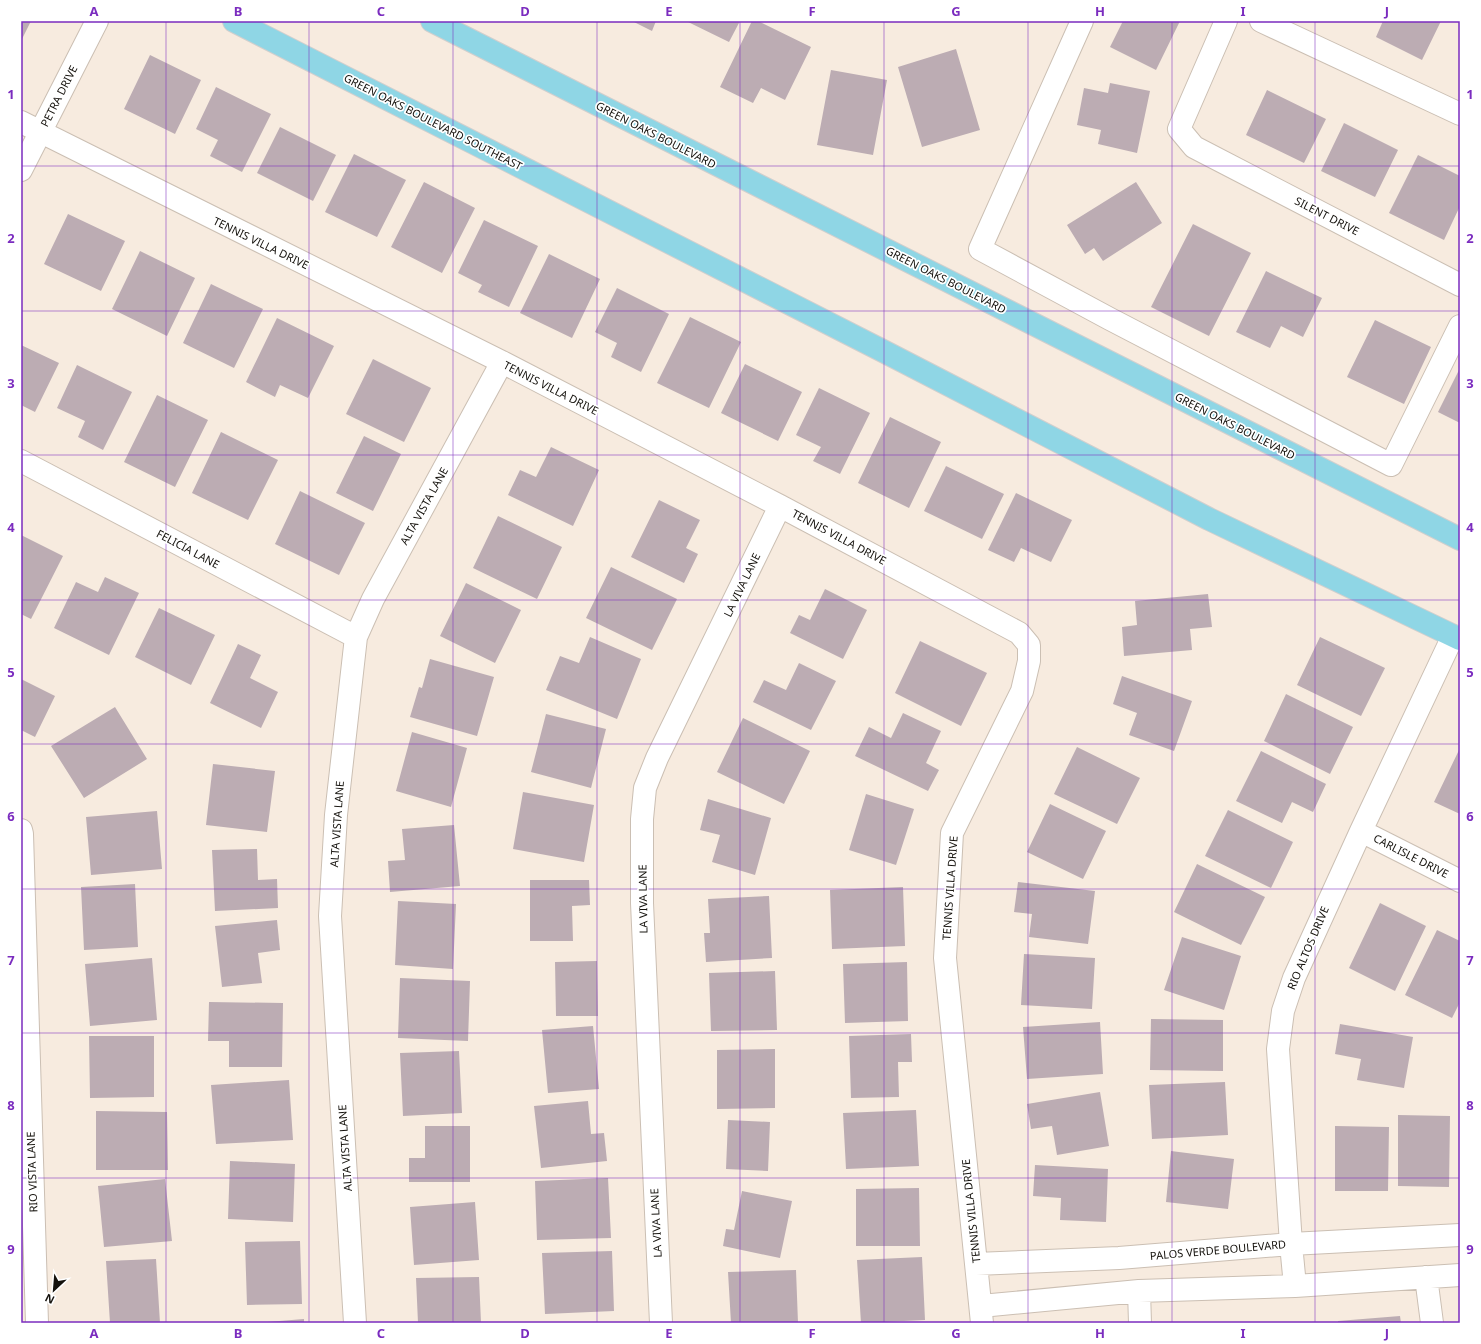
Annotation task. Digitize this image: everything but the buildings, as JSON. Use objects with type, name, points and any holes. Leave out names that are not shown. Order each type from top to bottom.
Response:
[{"type":"main road","name":"GREEN OAKS BOULEVARD SOUTHEAST","points":[[234,21],[1209,519],[1457,638]]},
{"type":"main road","name":"GREEN OAKS BOULEVARD","points":[[432,21],[1460,539]]},
{"type":"street","name":"PETRA DRIVE","points":[[21,170],[97,21]]},
{"type":"street","points":[[1082,21],[980,249],[1110,319],[1391,465],[1460,326]]},
{"type":"street","name":"SILENT DRIVE","points":[[1226,21],[1179,129],[1194,147],[1460,285]]},
{"type":"street","points":[[1261,21],[1460,114]]},
{"type":"street","name":"TENNIS VILLA DRIVE","points":[[21,122],[502,362],[780,506],[1020,633],[1029,645],[1029,661],[1022,691],[952,833],[946,958],[982,1315]]},
{"type":"street","name":"ALTA VISTA LANE","points":[[355,1323],[330,916],[336,815],[356,637],[373,599],[502,362]]},
{"type":"street","name":"FELICIA LANE","points":[[21,461],[356,637]]},
{"type":"street","name":"LA VIVA LANE","points":[[661,1323],[642,903],[642,819],[645,788],[657,758],[780,506]]},
{"type":"street","name":"RIO ALTOS DRIVE","points":[[1295,1286],[1278,1049],[1283,1011],[1294,978],[1361,831],[1457,638]]},
{"type":"street","name":"RIO VISTA LANE","points":[[21,830],[37,1323]]},
{"type":"street","name":"CARLISLE DRIVE","points":[[1361,831],[1460,881]]},
{"type":"street","name":"PALOS VERDE BOULEVARD","points":[[976,1264],[1119,1258],[1291,1244],[1460,1235]]},
{"type":"street","points":[[982,1315],[1139,1291],[1295,1286],[1460,1275]]},
{"type":"street","points":[[1426,1277],[1432,1323]]},
{"type":"street","points":[[1139,1291],[1140,1323]]}]
